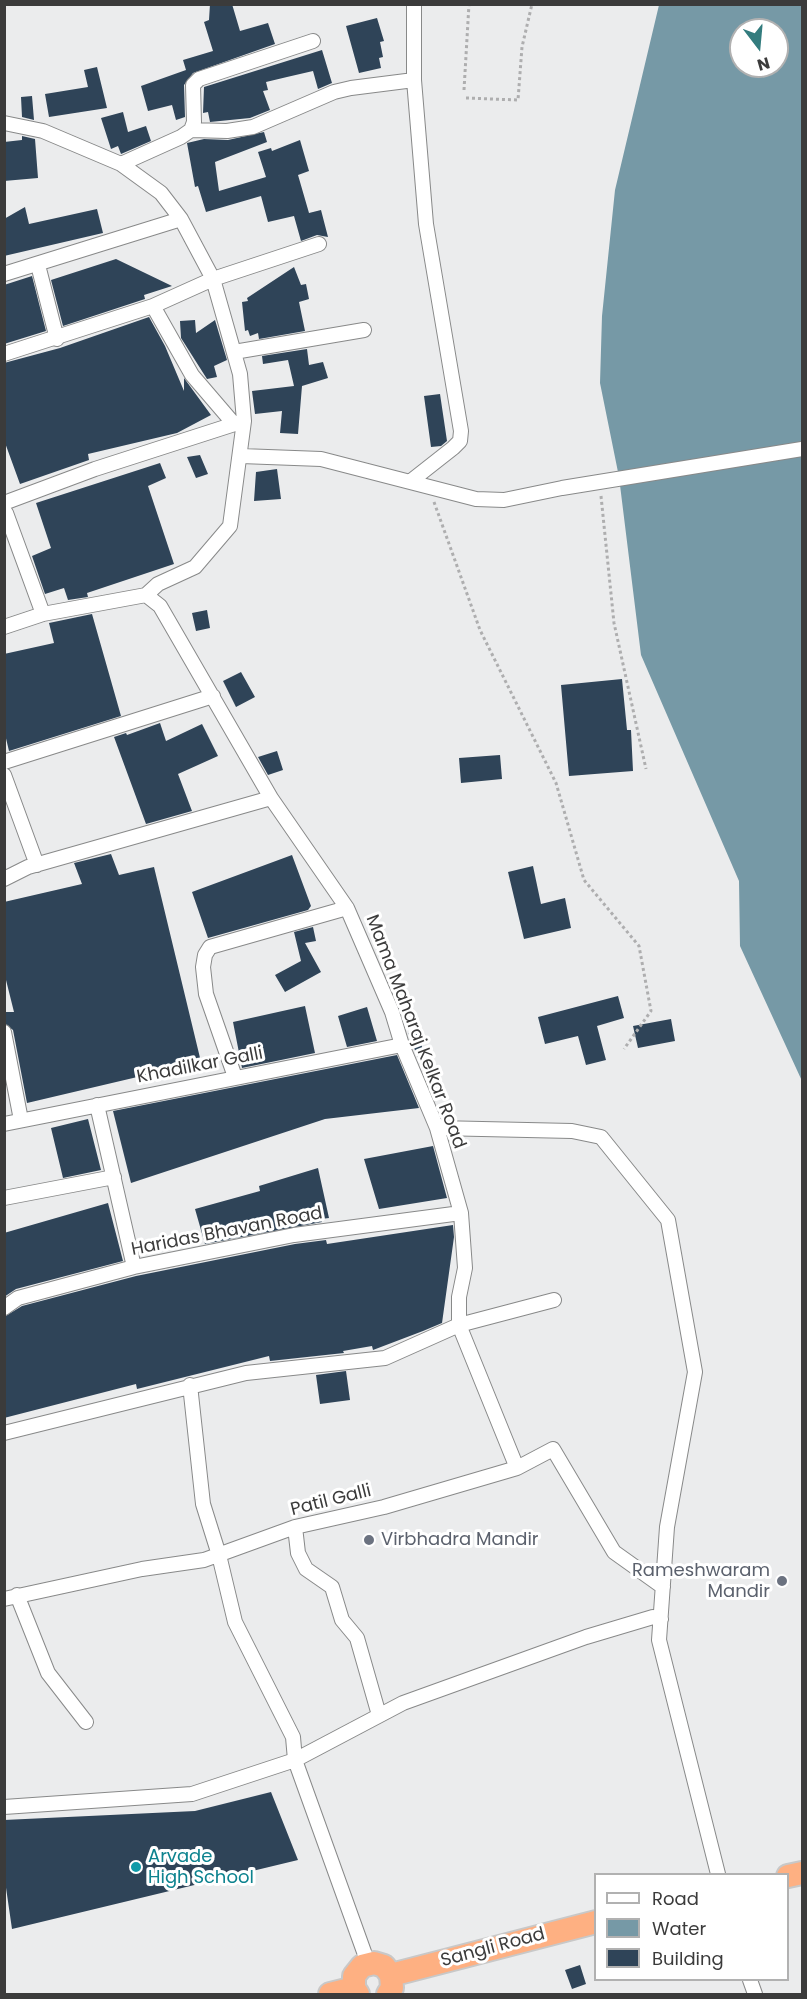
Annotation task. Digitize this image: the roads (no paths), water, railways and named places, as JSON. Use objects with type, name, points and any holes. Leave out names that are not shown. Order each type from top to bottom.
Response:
[{"type":"highway","name":"Sangli Road","points":[[389,1985],[594,1923]]},
{"type":"highway","points":[[330,1995],[356,1991],[354,1976],[368,1963],[384,1966],[389,1985]]},
{"type":"street","points":[[411,481],[460,441],[461,431],[426,224],[414,80],[414,4]]},
{"type":"street","points":[[121,164],[181,137],[191,130],[194,122],[193,85],[199,79],[313,41]]},
{"type":"street","points":[[191,130],[227,131],[253,127],[351,87],[414,80]]},
{"type":"street","points":[[4,123],[43,131],[121,164],[161,193],[181,219],[213,279],[240,374],[241,456],[230,526],[195,567],[158,584],[146,594],[43,614],[4,627]]},
{"type":"street","points":[[4,274],[181,219]]},
{"type":"street","points":[[4,354],[57,339],[153,306],[213,279],[319,244]]},
{"type":"street","points":[[38,265],[57,339]]},
{"type":"street","points":[[153,306],[192,375],[239,422]]},
{"type":"street","points":[[234,352],[364,330]]},
{"type":"street","points":[[43,614],[5,509],[95,469],[239,422]]},
{"type":"street","points":[[241,456],[321,459],[476,499],[504,501],[562,488],[802,449]]},
{"type":"street","name":"Mama Maharaj Kelkar Road","points":[[146,594],[160,606],[271,798],[347,908],[392,1012],[402,1045],[437,1128],[461,1213],[465,1268],[459,1297],[459,1326]]},
{"type":"street","points":[[4,762],[213,696]]},
{"type":"street","points":[[4,775],[37,865]]},
{"type":"street","points":[[4,879],[37,865],[271,798]]},
{"type":"street","points":[[235,1077],[206,994],[203,967],[205,955],[210,947],[347,908]]},
{"type":"street","points":[[4,1032],[21,1120]]},
{"type":"street","name":"Khadilkar Galli","points":[[4,1124],[402,1045]]},
{"type":"street","points":[[97,1105],[134,1267]]},
{"type":"street","points":[[437,1128],[572,1131],[601,1137],[668,1220],[695,1372],[667,1527],[659,1640],[717,1873]]},
{"type":"street","points":[[4,1198],[114,1177]]},
{"type":"street","name":"Haridas Bhavan Road","points":[[4,1308],[18,1298],[134,1267],[294,1235],[461,1213]]},
{"type":"street","points":[[4,1433],[246,1373],[385,1358],[459,1326],[554,1300]]},
{"type":"street","points":[[459,1326],[517,1468]]},
{"type":"street","points":[[190,1386],[202,1504],[219,1555],[235,1622],[293,1737],[295,1760],[368,1963]]},
{"type":"street","name":"Patil Galli","points":[[11,1597],[219,1555],[295,1527],[384,1507],[517,1468],[553,1449],[614,1552],[663,1587]]},
{"type":"street","points":[[295,1527],[298,1553],[306,1569],[332,1587],[342,1620],[357,1638],[380,1715]]},
{"type":"street","points":[[11,1597],[48,1672],[86,1722]]},
{"type":"street","points":[[4,1807],[192,1794],[295,1760],[403,1702],[586,1637],[653,1617],[661,1619]]},
{"type":"water","points":[[659,5],[802,5],[802,1081],[740,946],[739,881],[641,655],[619,477],[600,383],[602,316],[615,190]]},
{"type":"place","name":"Virbhadra Mandir","points":[[369,1540]]},
{"type":"place","name":"Rameshwaram Mandir","points":[[782,1581]]},
{"type":"place","name":"Arvade High School","points":[[136,1867]]}]
